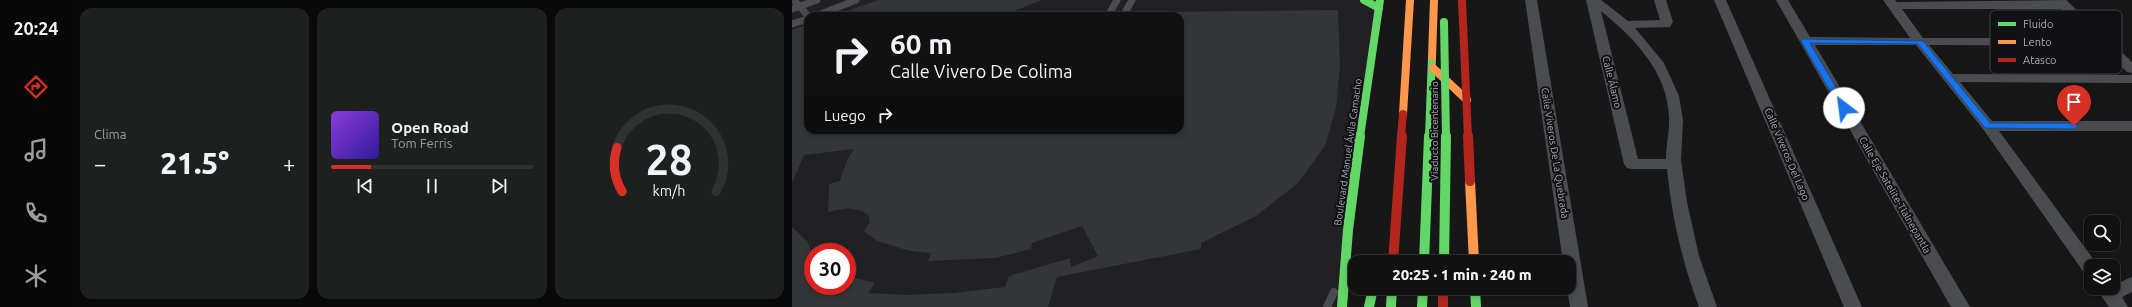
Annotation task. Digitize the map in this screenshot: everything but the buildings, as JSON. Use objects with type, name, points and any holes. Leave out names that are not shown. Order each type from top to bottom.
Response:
[{"type":"main road","points":[[1364,0],[1379,4]]},
{"type":"main road","points":[[1393,255],[1410,0]]},
{"type":"main road","points":[[1424,255],[1434,0]]},
{"type":"main road","points":[[1462,0],[1474,255]]},
{"type":"main road","name":"Boulevard Manuel Ávila Camacho","points":[[1342,307],[1344,271],[1379,4]]},
{"type":"main road","name":"Viaducto Bicentenario","points":[[1444,15],[1446,140],[1444,255]]},
{"type":"main road","points":[[1431,66],[1467,100]]},
{"type":"main road","points":[[1388,255],[1394,246]]},
{"type":"main road","points":[[1369,307],[1372,295]]},
{"type":"main road","points":[[1391,307],[1392,295]]},
{"type":"main road","points":[[1422,307],[1423,295]]},
{"type":"main road","points":[[1443,295],[1443,307]]},
{"type":"main road","points":[[1475,295],[1476,307]]},
{"type":"street","name":"Calle Viveros De La Quebrada","points":[[1531,0],[1579,307]]},
{"type":"street","points":[[1593,0],[1627,25],[1652,53],[1668,83],[1676,115],[1674,164],[1683,231],[1697,282],[1708,307]]},
{"type":"street","name":"Calle Álamo","points":[[1593,0],[1632,164],[1674,164]]},
{"type":"street","points":[[1627,25],[1666,24],[1667,22],[1660,0]]},
{"type":"street","name":"Calle Viveros Del Lago","points":[[1720,0],[1853,307]]},
{"type":"street","name":"Calle Eje Satelite-Tlalnepantla","points":[[1782,0],[1961,307]]},
{"type":"street","points":[[1891,3],[2062,2],[2070,10]]},
{"type":"street","points":[[1891,3],[1920,42],[1988,126],[2084,259]]},
{"type":"street","points":[[1805,41],[1990,42]]},
{"type":"street","points":[[2122,60],[2132,69]]},
{"type":"street","points":[[1949,78],[2132,79]]},
{"type":"street","points":[[1988,126],[2132,126]]},
{"type":"street","points":[[2111,297],[2132,284]]},
{"type":"lane","points":[[794,0],[804,13]]},
{"type":"lane","points":[[792,9],[817,0]]},
{"type":"lane","points":[[826,12],[856,0]]},
{"type":"lane","points":[[1110,12],[1117,0]]},
{"type":"lane","points":[[1125,12],[1132,0]]},
{"type":"lane","points":[[792,24],[804,20]]},
{"type":"lane","points":[[1327,307],[1344,271]]},
{"type":"shaded area","points":[[792,0],[1364,0],[1379,8],[1342,307],[792,307]]},
{"type":"traffic: fast","points":[[1364,0],[1379,8]]},
{"type":"traffic: fast","points":[[1342,307],[1348,230],[1380,0]]},
{"type":"traffic: fast","points":[[1444,22],[1446,140],[1444,255]]},
{"type":"traffic: fast","points":[[1424,255],[1432,57]]},
{"type":"traffic: fast","points":[[1369,307],[1372,295]]},
{"type":"traffic: fast","points":[[1391,307],[1392,295]]},
{"type":"traffic: fast","points":[[1422,307],[1423,295]]},
{"type":"traffic: fast","points":[[1475,295],[1476,307]]},
{"type":"traffic: slow","points":[[1403,114],[1410,0]]},
{"type":"traffic: slow","points":[[1432,57],[1434,0]]},
{"type":"traffic: slow","points":[[1433,68],[1467,100]]},
{"type":"traffic: slow","points":[[1470,181],[1474,255]]},
{"type":"traffic: jam","points":[[1462,0],[1470,181]]},
{"type":"traffic: jam","points":[[1393,255],[1403,114]]},
{"type":"traffic: jam","points":[[1443,295],[1443,307]]},
{"type":"route","points":[[1844,108],[1805,41],[1920,42],[1988,126],[2074,126]]}]
